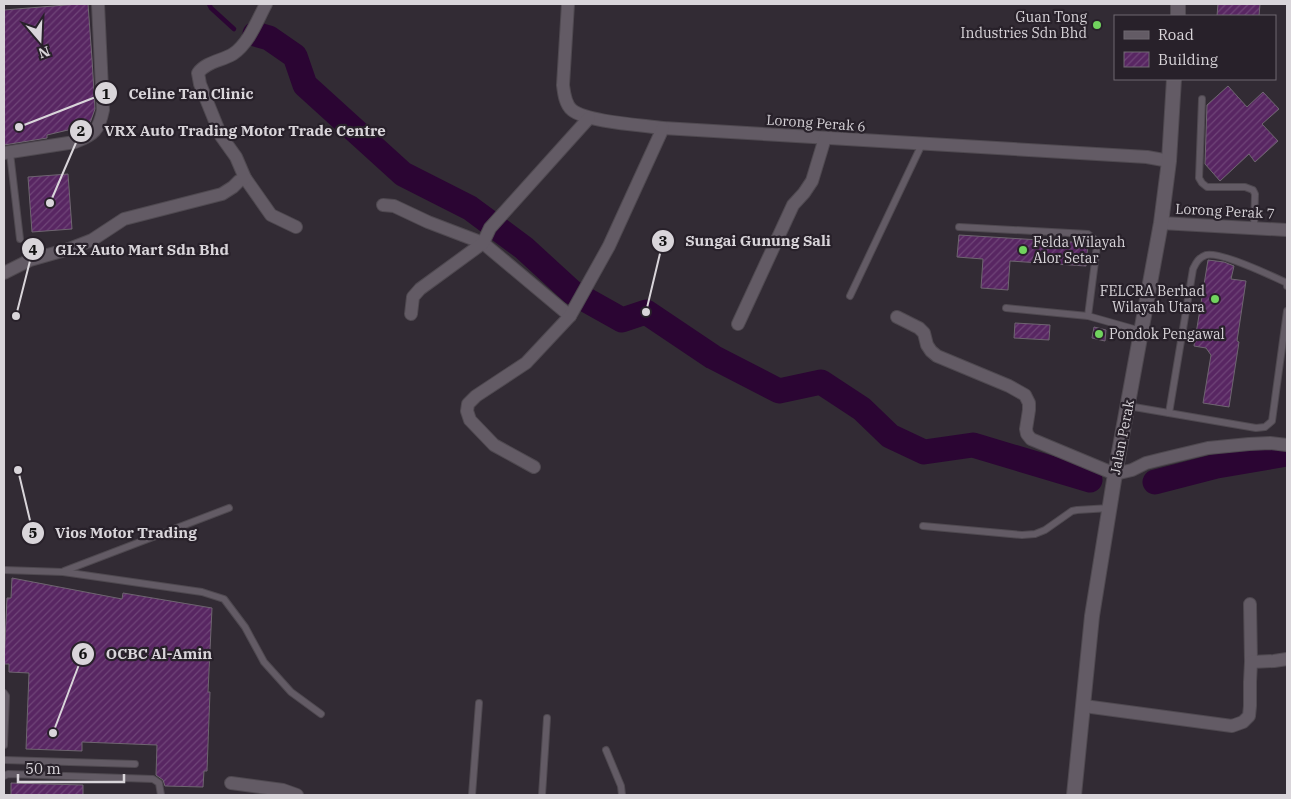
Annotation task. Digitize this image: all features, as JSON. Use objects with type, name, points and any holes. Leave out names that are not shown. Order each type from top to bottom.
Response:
[{"type":"street","points":[[7,153],[76,142],[94,132],[100,123],[103,110],[98,4]]},
{"type":"street","points":[[266,4],[244,43],[233,54],[202,68],[198,73],[200,84],[221,136],[236,157],[245,178],[270,215],[296,227]]},
{"type":"street","name":"Lorong Perak 6","points":[[568,4],[563,85],[564,97],[571,109],[589,118],[662,128],[1147,158],[1169,161]]},
{"type":"street","name":"Jalan Perak","points":[[1074,795],[1092,616],[1115,474],[1161,223],[1169,161],[1174,80]]},
{"type":"street","points":[[411,314],[413,297],[420,289],[483,243],[490,228],[589,118]]},
{"type":"street","points":[[534,467],[494,445],[470,420],[467,411],[468,404],[476,396],[526,364],[570,316],[609,246],[662,128]]},
{"type":"street","points":[[738,324],[793,205],[812,181],[825,138]]},
{"type":"street","points":[[4,273],[30,260],[69,250],[92,240],[124,219],[222,194],[245,178]]},
{"type":"street","points":[[383,205],[394,206],[428,222],[483,243],[570,316]]},
{"type":"street","name":"Lorong Perak 7","points":[[1161,223],[1287,230]]},
{"type":"street","points":[[897,317],[919,328],[924,333],[927,345],[937,356],[1009,386],[1025,395],[1029,402],[1026,428],[1027,434],[1032,439],[1115,474],[1132,470],[1154,461],[1208,448],[1270,443],[1287,445]]},
{"type":"street","points":[[1084,706],[1232,726],[1243,722],[1249,716],[1250,706],[1250,604]]},
{"type":"street","points":[[1251,662],[1287,659]]},
{"type":"street","points":[[232,783],[283,790],[297,795]]},
{"type":"lane","points":[[1202,99],[1199,178],[1207,187],[1245,187],[1253,190],[1255,194],[1254,228]]},
{"type":"lane","points":[[850,296],[922,144]]},
{"type":"lane","points":[[7,153],[20,239]]},
{"type":"lane","points":[[959,227],[1088,234],[1094,239],[1097,246],[1088,316]]},
{"type":"lane","points":[[1169,413],[1193,269],[1199,259],[1207,255],[1222,256],[1275,277],[1287,283],[1287,286]]},
{"type":"lane","points":[[1006,308],[1088,316],[1142,331]]},
{"type":"lane","points":[[1128,406],[1256,428],[1265,427],[1272,421],[1287,311]]},
{"type":"lane","points":[[63,572],[230,508]]},
{"type":"lane","points":[[923,526],[1022,535],[1035,534],[1045,530],[1072,511],[1110,508]]},
{"type":"lane","points":[[4,570],[63,572],[202,592],[224,599],[245,627],[264,662],[291,692],[320,714]]},
{"type":"lane","points":[[4,693],[6,696],[4,746]]},
{"type":"lane","points":[[472,795],[479,703]]},
{"type":"lane","points":[[542,795],[547,718]]},
{"type":"lane","points":[[606,750],[621,786],[622,795]]},
{"type":"lane","points":[[4,760],[135,764]]},
{"type":"lane","points":[[4,776],[8,774],[153,779],[159,783],[161,795]]},
{"type":"building","points":[[88,4],[95,109],[89,125],[47,135],[47,138],[4,145],[4,10]]},
{"type":"building","points":[[1218,4],[1260,4],[1259,15],[1217,15]]},
{"type":"building","points":[[1228,86],[1247,107],[1263,92],[1279,109],[1262,124],[1278,141],[1255,162],[1249,154],[1220,181],[1205,164],[1207,105]]},
{"type":"building","points":[[68,174],[72,229],[32,232],[28,177]]},
{"type":"building","name":"Felda Wilayah Alor Setar","points":[[959,235],[1088,243],[1086,266],[1010,261],[1008,290],[981,288],[983,259],[957,257]]},
{"type":"building","name":"FELCRA Berhad Wilayah Utara","points":[[1208,260],[1224,262],[1234,266],[1231,279],[1246,281],[1229,407],[1203,403],[1211,355],[1206,348],[1194,346]]},
{"type":"building","points":[[1015,323],[1050,325],[1049,340],[1014,338]]},
{"type":"building","name":"Pondok Pengawal","points":[[1094,327],[1106,330],[1105,341],[1092,338]]},
{"type":"building","points":[[12,578],[122,599],[123,593],[212,608],[207,771],[204,771],[203,787],[165,786],[163,780],[156,775],[157,745],[82,742],[82,751],[26,749],[29,673],[9,672],[9,664],[4,664],[7,598],[11,598]]},
{"type":"building","points":[[11,783],[83,785],[83,795],[11,795]]},
{"type":"waterway","points":[[209,4],[234,29]]},
{"type":"waterway","points":[[255,34],[269,38],[295,56],[305,85],[403,174],[470,208],[524,248],[572,292],[622,320],[646,312],[713,357],[779,391],[821,382],[862,409],[890,436],[924,452],[973,445],[1090,480]]},
{"type":"waterway","points":[[1155,482],[1217,466],[1287,454]]},
{"type":"place","name":"Guan Tong Industries Sdn Bhd","points":[[1097,25]]},
{"type":"place","name":"Celine Tan Clinic","points":[[19,127]]},
{"type":"place","name":"VRX Auto Trading Motor Trade Centre","points":[[50,203]]},
{"type":"place","name":"Felda Wilayah Alor Setar","points":[[1023,250]]},
{"type":"place","name":"FELCRA Berhad Wilayah Utara","points":[[1215,299]]},
{"type":"place","name":"Sungai Gunung Sali","points":[[646,312]]},
{"type":"place","name":"GLX Auto Mart Sdn Bhd","points":[[16,316]]},
{"type":"place","name":"Pondok Pengawal","points":[[1099,334]]},
{"type":"place","name":"Vios Motor Trading","points":[[18,470]]},
{"type":"place","name":"OCBC Al-Amin","points":[[53,733]]}]
